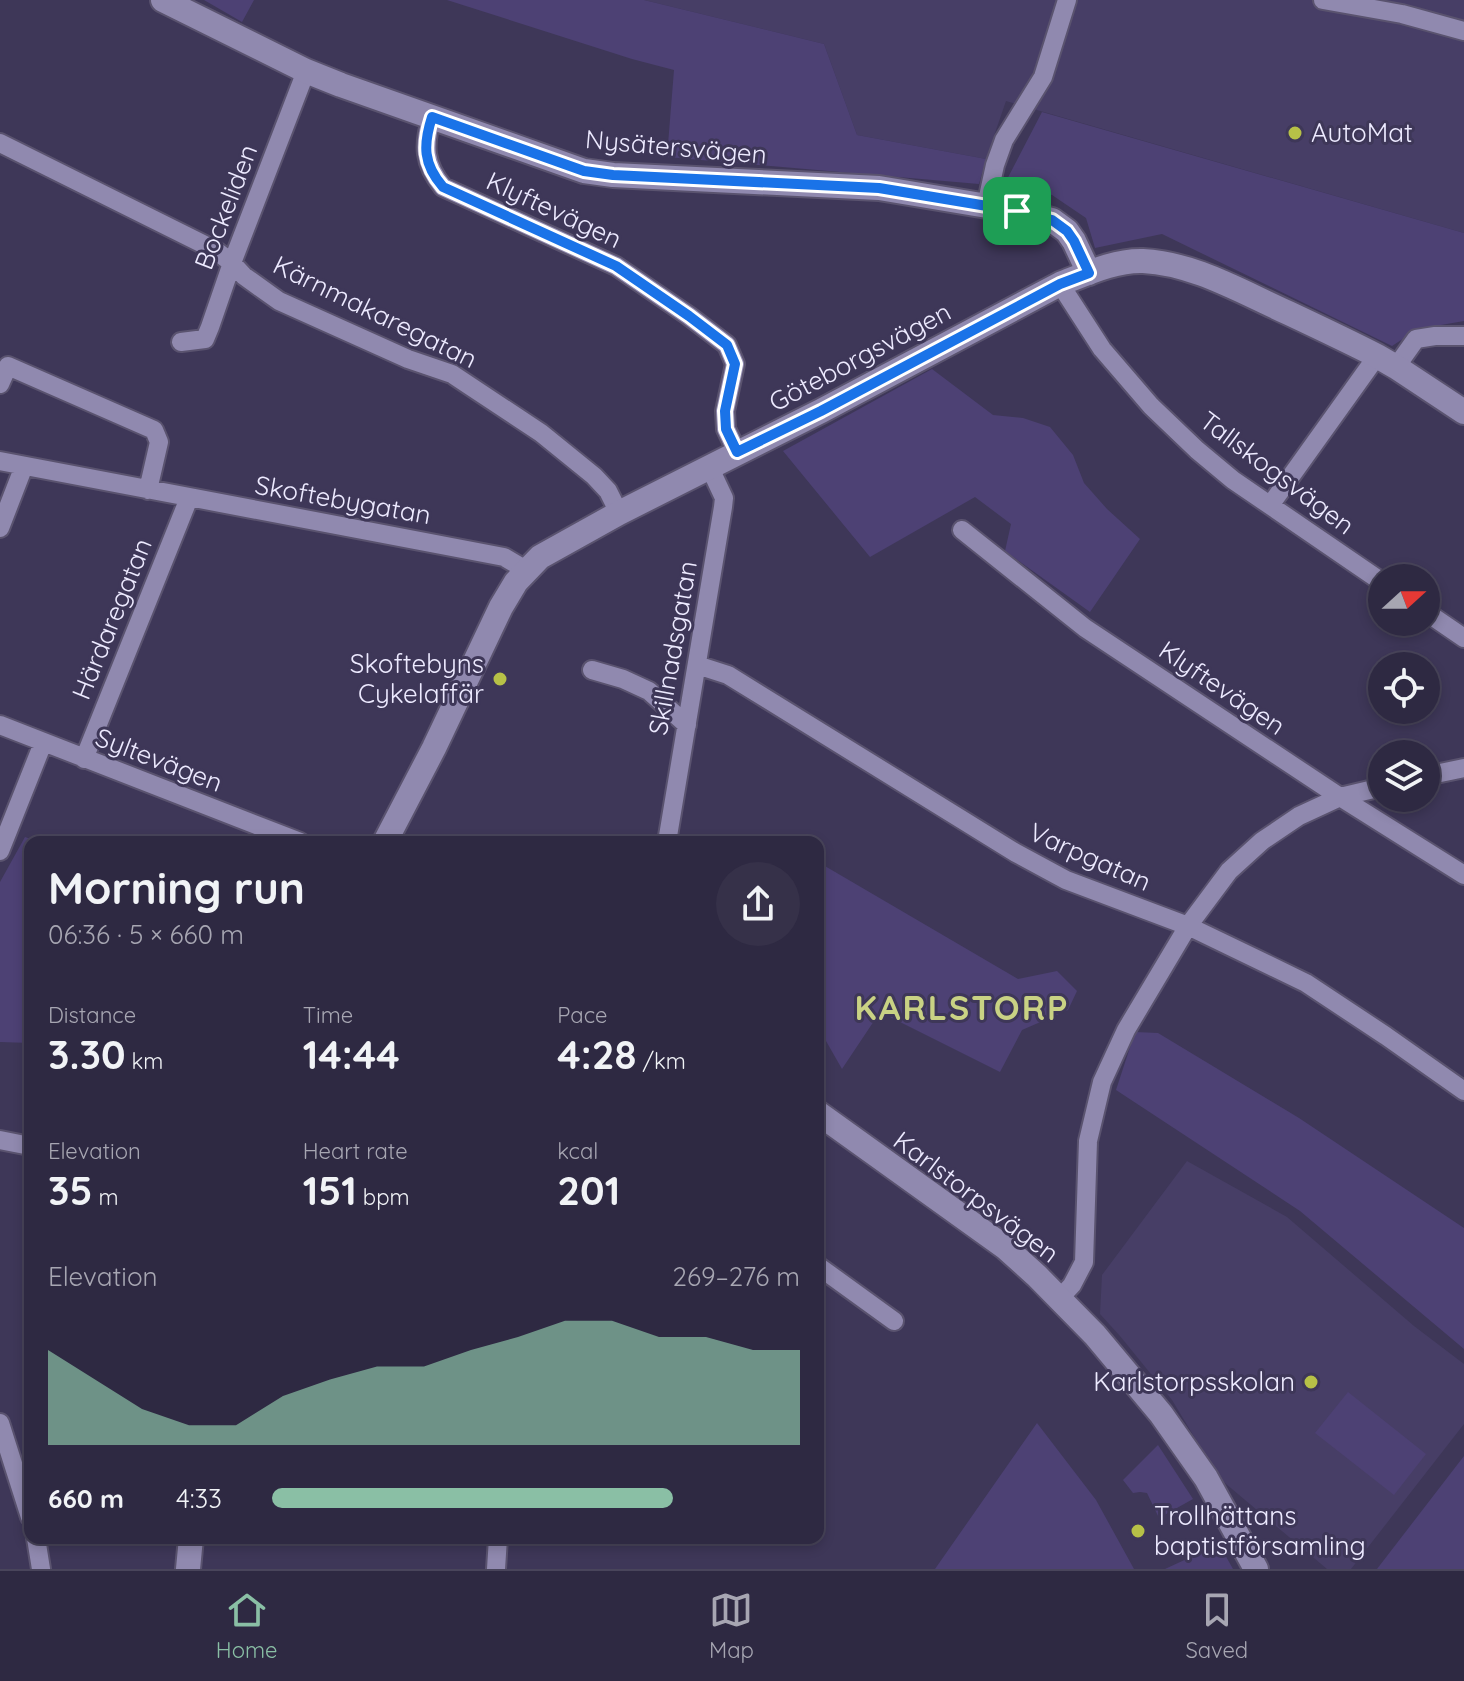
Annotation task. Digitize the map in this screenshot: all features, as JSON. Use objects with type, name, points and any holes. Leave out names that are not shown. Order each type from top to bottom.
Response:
[{"type":"street","name":"Nysätersvägen","points":[[163,0],[306,71],[584,171],[879,188],[1017,211],[1052,220],[1067,231],[1089,273]]},
{"type":"street","points":[[986,206],[1004,140],[1043,77],[1067,0]]},
{"type":"street","points":[[1323,0],[1402,14],[1464,31]]},
{"type":"street","name":"Bockeliden","points":[[181,342],[205,339],[306,71]]},
{"type":"street","name":"Klyftevägen","points":[[432,117],[427,134],[427,161],[443,187],[616,266],[727,345],[735,364],[725,411],[726,429],[737,452]]},
{"type":"street","name":"Kärnmakaregatan","points":[[0,143],[215,250],[279,301],[408,359],[452,374],[541,433],[594,476],[608,491],[619,513]]},
{"type":"street","name":"Göteborgsvägen","points":[[388,836],[501,607],[516,582],[540,557],[1060,284],[1111,265],[1141,261],[1180,268],[1219,281],[1387,361],[1464,412]]},
{"type":"street","name":"Tallskogsvägen","points":[[1060,284],[1102,349],[1151,406],[1197,450],[1233,480],[1368,572]]},
{"type":"street","points":[[1271,504],[1387,361],[1416,339],[1464,336]]},
{"type":"street","points":[[0,384],[8,366],[154,430],[159,442],[148,490]]},
{"type":"street","name":"Skoftebygatan","points":[[0,461],[504,557],[526,570]]},
{"type":"street","points":[[0,528],[24,466]]},
{"type":"street","name":"Skillnadsgatan","points":[[668,836],[724,498],[709,466]]},
{"type":"street","name":"Härdaregatan","points":[[84,759],[189,498]]},
{"type":"street","name":"Klyftevägen","points":[[962,530],[1085,628],[1464,875]]},
{"type":"street","points":[[1440,622],[1464,638]]},
{"type":"street","name":"Varpgatan","points":[[697,665],[728,675],[1004,846],[1066,880],[1188,926],[1306,983],[1464,1091]]},
{"type":"street","points":[[592,670],[649,691],[687,725]]},
{"type":"street","name":"Syltevägen","points":[[0,725],[284,836]]},
{"type":"street","points":[[0,851],[43,743]]},
{"type":"street","points":[[1440,773],[1464,768]]},
{"type":"street","points":[[1060,1298],[1072,1285],[1084,1262],[1088,1141],[1102,1082],[1126,1030],[1188,926],[1229,871],[1262,841],[1299,816],[1340,797],[1368,790]]},
{"type":"street","name":"Karlstorpsvägen","points":[[824,1117],[1006,1248],[1060,1298],[1161,1414],[1206,1478],[1256,1569]]},
{"type":"street","points":[[0,1140],[24,1145]]},
{"type":"street","points":[[824,1270],[894,1321]]},
{"type":"street","points":[[0,1423],[24,1471]]},
{"type":"street","points":[[37,1544],[41,1569]]},
{"type":"street","points":[[188,1569],[190,1544]]},
{"type":"street","points":[[496,1569],[498,1544]]},
{"type":"shaded area","points":[[204,0],[254,0],[242,22]]},
{"type":"shaded area","points":[[447,0],[644,0],[824,44],[857,135],[986,159],[979,184],[667,157],[674,70]]},
{"type":"shaded area","points":[[644,0],[1464,0],[1464,233],[1006,101],[986,159],[857,135],[824,44]]},
{"type":"shaded area","points":[[1042,112],[1464,233],[1464,321],[1418,329],[1392,346],[1162,234],[1095,248],[1086,218],[1052,195],[1003,187]]},
{"type":"shaded area","points":[[932,369],[993,415],[1023,418],[1050,427],[1073,455],[1084,483],[1140,539],[1090,612],[1005,551],[1011,524],[975,497],[870,557],[783,451]]},
{"type":"shaded area","points":[[24,839],[24,1043],[0,1042],[0,882]]},
{"type":"shaded area","points":[[824,866],[1018,979],[1057,971],[1077,991],[1068,1010],[1022,1030],[1000,1072],[880,1012],[842,1069],[824,1038]]},
{"type":"shaded area","points":[[1135,1032],[1158,1033],[1299,1118],[1464,1228],[1464,1349],[1300,1211],[1116,1090]]},
{"type":"shaded area","name":"Karlstorpsskolan","points":[[1187,1161],[1287,1217],[1414,1326],[1464,1364],[1464,1424],[1351,1569],[1327,1569],[1219,1478],[1172,1400],[1100,1314],[1102,1275]]},
{"type":"shaded area","points":[[1348,1392],[1426,1454],[1394,1495],[1315,1433]]},
{"type":"shaded area","points":[[1037,1423],[1096,1500],[1134,1569],[935,1569]]},
{"type":"shaded area","points":[[1158,1445],[1193,1499],[1159,1518],[1147,1493],[1133,1493],[1123,1480]]},
{"type":"shaded area","points":[[1464,1456],[1464,1569],[1377,1569]]},
{"type":"shaded area","points":[[1219,1544],[1233,1569],[1165,1569]]},
{"type":"place","name":"AutoMat","points":[[1295,133]]},
{"type":"place","name":"Skoftebyns Cykelaffär","points":[[500,679]]},
{"type":"place","name":"Karlstorpsskolan","points":[[1311,1382]]},
{"type":"place","name":"Trollhättans baptistförsamling","points":[[1138,1531]]},
{"type":"district","name":"KARLSTORP","points":[[962,1008]]},
{"type":"route","points":[[432,117],[584,171],[879,188],[1017,211],[1052,220],[1067,231],[1089,273],[1060,284],[737,452],[726,429],[725,411],[735,364],[727,345],[616,266],[443,187],[427,161],[427,134],[432,117]]}]
